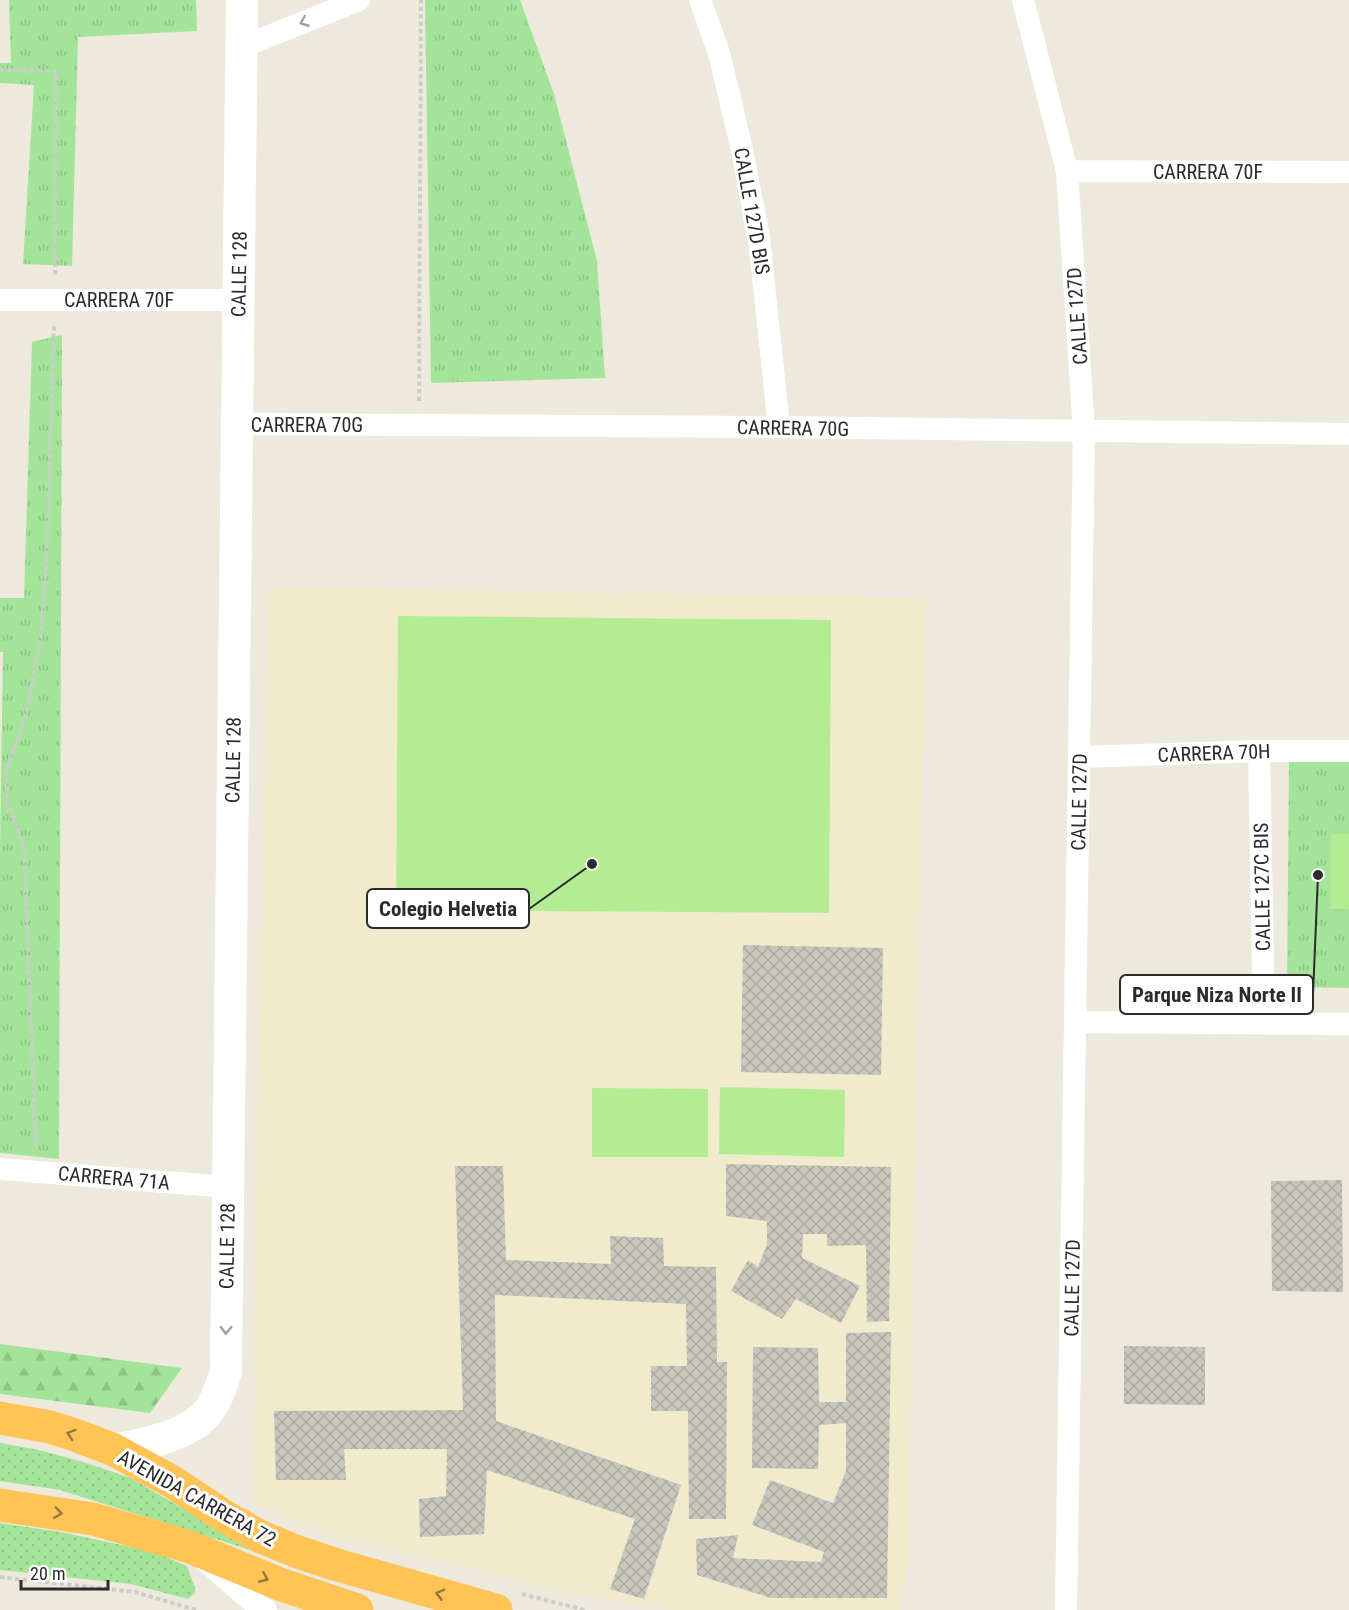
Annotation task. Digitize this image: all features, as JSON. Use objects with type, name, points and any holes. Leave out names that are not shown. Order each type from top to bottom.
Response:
[{"type":"highway","name":"AVENIDA CARRERA 72","points":[[0,1418],[50,1427],[114,1450],[171,1481],[227,1518],[261,1537],[334,1564],[496,1610]]},
{"type":"highway","name":"AVENIDA CARRERA 72","points":[[0,1505],[93,1519],[190,1547],[282,1585],[357,1610]]},
{"type":"street","name":"CALLE 128","points":[[114,1450],[154,1441],[191,1427],[209,1411],[220,1392],[226,1371],[242,0]]},
{"type":"street","points":[[242,47],[358,0]]},
{"type":"street","name":"CALLE 127D BIS","points":[[699,0],[721,64],[742,150],[759,238],[779,428]]},
{"type":"street","name":"CALLE 127D","points":[[1023,0],[1067,171],[1084,432],[1066,1610]]},
{"type":"street","name":"CARRERA 70F","points":[[1067,171],[1349,172]]},
{"type":"street","name":"CARRERA 70F","points":[[0,300],[239,300]]},
{"type":"street","name":"CARRERA 70G","points":[[237,424],[1349,434]]},
{"type":"street","name":"CARRERA 70H","points":[[1080,757],[1259,751],[1349,751]]},
{"type":"street","name":"CALLE 127C BIS","points":[[1259,751],[1264,1023]]},
{"type":"street","points":[[1076,1022],[1349,1024]]},
{"type":"street","name":"CARRERA 71A","points":[[0,1169],[228,1187]]},
{"type":"street","name":"AVENIDA CARRERA 72","points":[[190,1547],[224,1578],[265,1610]]},
{"type":"path","points":[[419,426],[421,0]]},
{"type":"path","points":[[0,70],[56,70],[55,300],[47,555],[41,634],[28,707],[6,770],[7,801],[24,846],[37,1172]]},
{"type":"path","points":[[0,789],[6,789]]},
{"type":"path","points":[[0,1577],[135,1592],[196,1610]]},
{"type":"shaded area","points":[[268,587],[926,598],[907,1577],[899,1610],[670,1610],[569,1593],[335,1537],[253,1502],[256,1185]]},
{"type":"green space","points":[[9,0],[196,0],[197,31],[78,37],[72,266],[23,264],[34,85],[0,83],[0,63],[11,63]]},
{"type":"green space","points":[[425,0],[520,0],[554,94],[597,261],[605,378],[431,383]]},
{"type":"green space","points":[[62,335],[59,1159],[0,1153],[0,849],[3,652],[0,652],[0,598],[24,598],[32,342]]},
{"type":"green space","points":[[398,616],[831,620],[829,913],[396,910]]},
{"type":"green space","points":[[1289,761],[1349,762],[1349,988],[1287,987]]},
{"type":"green space","points":[[1331,834],[1349,834],[1349,909],[1331,909]]},
{"type":"green space","points":[[720,1087],[845,1090],[844,1157],[719,1154]]},
{"type":"green space","points":[[592,1088],[708,1089],[708,1157],[592,1157]]},
{"type":"green space","points":[[0,1344],[182,1368],[150,1413],[0,1394]]},
{"type":"green space","points":[[0,1443],[39,1450],[131,1478],[257,1552],[60,1490],[0,1481]]},
{"type":"green space","points":[[0,1523],[61,1532],[154,1552],[187,1566],[195,1593],[188,1599],[131,1584],[0,1570]]},
{"type":"building","points":[[743,945],[883,948],[881,1075],[741,1072]]},
{"type":"building","points":[[726,1164],[891,1167],[889,1321],[867,1322],[866,1245],[827,1246],[827,1234],[803,1234],[802,1258],[860,1286],[841,1323],[796,1299],[782,1319],[731,1291],[748,1260],[758,1267],[767,1245],[767,1221],[726,1216]]},
{"type":"building","points":[[455,1166],[503,1166],[506,1260],[611,1264],[610,1236],[663,1238],[664,1266],[716,1267],[717,1362],[727,1362],[726,1519],[689,1519],[688,1411],[651,1411],[651,1366],[687,1366],[686,1304],[495,1295],[496,1421],[681,1485],[644,1599],[610,1589],[635,1519],[487,1470],[484,1534],[420,1537],[419,1499],[446,1496],[447,1449],[344,1449],[346,1480],[276,1480],[274,1411],[463,1410]]},
{"type":"building","points":[[1342,1180],[1343,1292],[1272,1291],[1271,1181]]},
{"type":"building","points":[[891,1332],[887,1598],[771,1598],[697,1575],[696,1539],[738,1535],[733,1558],[821,1562],[824,1552],[752,1525],[770,1480],[833,1503],[846,1471],[846,1423],[819,1425],[818,1469],[752,1468],[753,1347],[818,1348],[819,1402],[846,1402],[846,1333]]},
{"type":"building","points":[[1124,1346],[1205,1347],[1205,1405],[1124,1404]]},
{"type":"place","name":"Colegio Helvetia","points":[[592,864]]},
{"type":"place","name":"Parque Niza Norte II","points":[[1318,875]]}]
